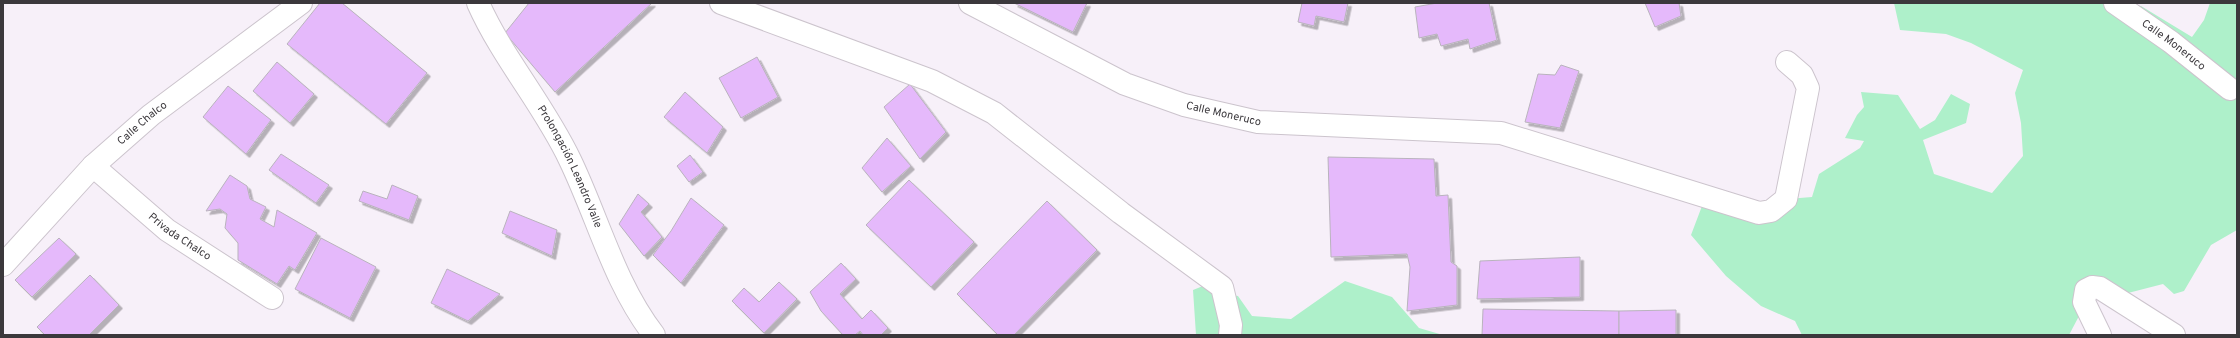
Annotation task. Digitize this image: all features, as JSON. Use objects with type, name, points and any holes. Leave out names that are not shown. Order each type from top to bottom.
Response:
[{"type":"street","name":"Calle Chalco","points":[[3,265],[94,166],[151,115],[300,3]]},
{"type":"street","name":"Prolongación Leandro Valle","points":[[478,3],[490,29],[553,126],[571,161],[636,313],[654,335]]},
{"type":"street","points":[[721,3],[932,81],[994,113],[1121,213],[1222,287],[1231,325],[1230,335]]},
{"type":"street","name":"Calle Moneruco","points":[[970,3],[1125,84],[1184,105],[1258,122],[1501,133],[1759,213],[1771,211],[1786,199],[1808,88],[1802,75],[1787,62]]},
{"type":"street","name":"Calle Moneruco","points":[[2115,3],[2171,42],[2230,89]]},
{"type":"street","name":"Privada Chalco","points":[[94,166],[168,230],[272,298]]},
{"type":"street","points":[[2100,335],[2084,302],[2086,290],[2092,287],[2100,288],[2174,335]]},
{"type":"green space","points":[[1894,3],[2108,3],[2141,6],[2192,37],[2204,20],[2210,3],[2237,3],[2237,230],[2211,245],[2184,291],[2174,294],[2163,284],[2128,293],[2089,297],[2069,335],[1802,335],[1795,321],[1761,306],[1726,276],[1691,235],[1702,206],[1812,197],[1819,174],[1860,148],[1864,141],[1845,138],[1857,115],[1864,107],[1861,92],[1898,95],[1920,129],[1935,120],[1951,94],[1970,104],[1966,123],[1923,140],[1934,174],[1992,193],[2023,156],[2021,123],[2015,93],[2023,70],[1971,43],[1946,34],[1900,30]]},
{"type":"green space","points":[[1228,276],[1214,292],[1238,296],[1252,316],[1291,319],[1345,281],[1392,297],[1419,328],[1443,335],[1196,335],[1193,290]]},
{"type":"building","points":[[320,3],[342,3],[427,73],[386,124],[287,44]]},
{"type":"building","points":[[529,3],[652,3],[555,92],[505,33]]},
{"type":"building","points":[[1014,3],[1087,3],[1073,32]]},
{"type":"building","points":[[1302,3],[1348,3],[1344,22],[1316,16],[1314,26],[1298,22]]},
{"type":"building","points":[[1437,3],[1489,3],[1497,40],[1470,49],[1468,39],[1441,46],[1437,34],[1419,38],[1415,7]]},
{"type":"building","points":[[1645,3],[1679,3],[1681,16],[1655,27]]},
{"type":"building","points":[[757,57],[778,97],[741,118],[719,78]]},
{"type":"building","points":[[277,62],[314,94],[290,123],[253,91]]},
{"type":"building","points":[[1561,65],[1579,71],[1560,128],[1525,122],[1538,74],[1555,75]]},
{"type":"building","points":[[910,84],[946,132],[920,159],[884,107]]},
{"type":"building","points":[[228,86],[271,120],[246,154],[203,117]]},
{"type":"building","points":[[685,92],[723,127],[707,153],[664,117]]},
{"type":"building","points":[[887,138],[911,166],[882,192],[862,168]]},
{"type":"building","points":[[281,154],[329,185],[316,203],[269,170]]},
{"type":"building","points":[[690,155],[703,172],[689,182],[677,166]]},
{"type":"building","points":[[1328,157],[1434,159],[1436,196],[1448,195],[1451,262],[1457,266],[1457,305],[1407,311],[1410,267],[1407,254],[1331,257]]},
{"type":"building","points":[[230,175],[247,186],[250,199],[266,207],[260,219],[274,227],[277,210],[317,233],[295,270],[289,266],[277,284],[238,260],[238,243],[225,228],[227,214],[220,209],[206,211]]},
{"type":"building","points":[[909,180],[974,242],[931,287],[866,225]]},
{"type":"building","points":[[392,185],[418,196],[409,220],[359,201],[363,191],[387,199]]},
{"type":"building","points":[[638,194],[649,204],[641,212],[662,237],[644,256],[619,224]]},
{"type":"building","points":[[691,198],[724,225],[681,283],[653,255],[671,231]]},
{"type":"building","points":[[1047,201],[1097,250],[1014,335],[998,335],[957,294]]},
{"type":"building","points":[[510,211],[557,230],[552,256],[502,233]]},
{"type":"building","points":[[59,238],[76,254],[32,297],[15,280]]},
{"type":"building","points":[[321,238],[376,267],[350,318],[295,289]]},
{"type":"building","points":[[1580,257],[1580,297],[1477,299],[1480,261]]},
{"type":"building","points":[[841,263],[856,279],[840,294],[862,319],[871,310],[888,328],[881,335],[863,335],[860,331],[855,335],[843,335],[821,311],[810,292]]},
{"type":"building","points":[[447,269],[500,294],[468,321],[431,303]]},
{"type":"building","points":[[90,275],[119,305],[89,335],[45,335],[37,327]]},
{"type":"building","points":[[779,282],[797,299],[764,333],[732,301],[744,288],[759,302]]},
{"type":"building","points":[[1483,309],[1619,311],[1619,335],[1482,335]]},
{"type":"building","points":[[1676,310],[1676,335],[1619,335],[1619,311]]}]
